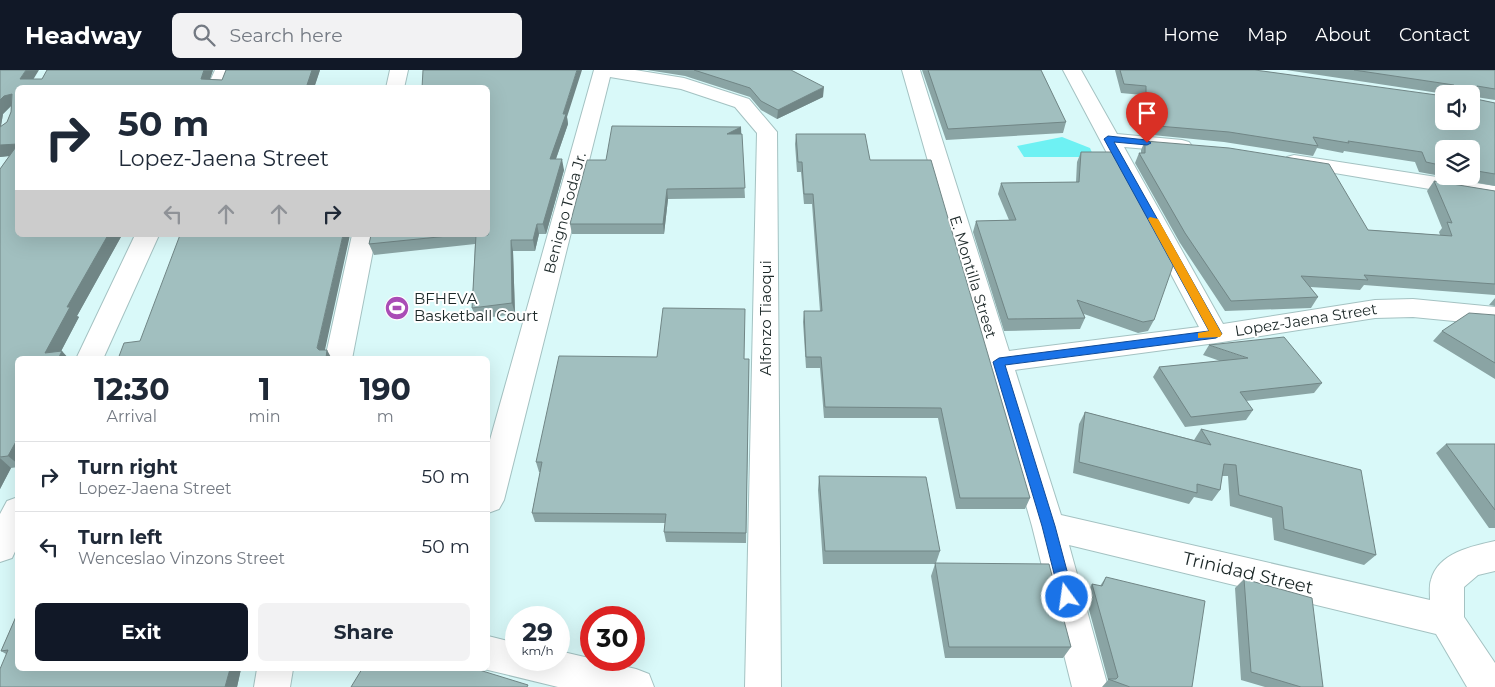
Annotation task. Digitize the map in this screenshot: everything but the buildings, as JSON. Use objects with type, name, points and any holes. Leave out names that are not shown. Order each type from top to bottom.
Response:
[{"type":"street","points":[[217,85],[224,70]]},
{"type":"street","points":[[396,85],[399,70]]},
{"type":"street","name":"Benigno Toda Jr.","points":[[490,493],[603,70]]},
{"type":"street","name":"Alfonzo Tiaoqui","points":[[603,70],[684,84],[742,102],[767,132],[763,687]]},
{"type":"street","name":"E. Montilla Street","points":[[911,70],[1048,526],[1090,687]]},
{"type":"street","points":[[1072,70],[1216,334]]},
{"type":"street","points":[[1108,139],[1205,148]]},
{"type":"street","points":[[1273,158],[1495,193]]},
{"type":"street","points":[[90,356],[146,237]]},
{"type":"street","points":[[339,356],[364,237]]},
{"type":"street","name":"Lopez-Jaena Street","points":[[999,362],[1216,334],[1375,309],[1423,308],[1495,316]]},
{"type":"street","points":[[0,548],[15,516]]},
{"type":"street","name":"Trinidad Street","points":[[1048,526],[1447,620]]},
{"type":"street","points":[[1493,687],[1478,672],[1447,620],[1447,581],[1469,562],[1495,556]]},
{"type":"street","points":[[490,653],[505,657]]},
{"type":"street","points":[[272,687],[275,671]]},
{"type":"street","points":[[565,671],[636,687]]},
{"type":"water","points":[[1062,137],[1090,148],[1094,157],[1024,157],[1017,146]]},
{"type":"slow traffic","points":[[1153,219],[1216,334],[1202,336]]},
{"type":"place","name":"BFHEVA Basketball Court","points":[[397,308]]},
{"type":"route","points":[[1067,597],[999,362],[1216,334],[1108,139],[1147,143]]}]
